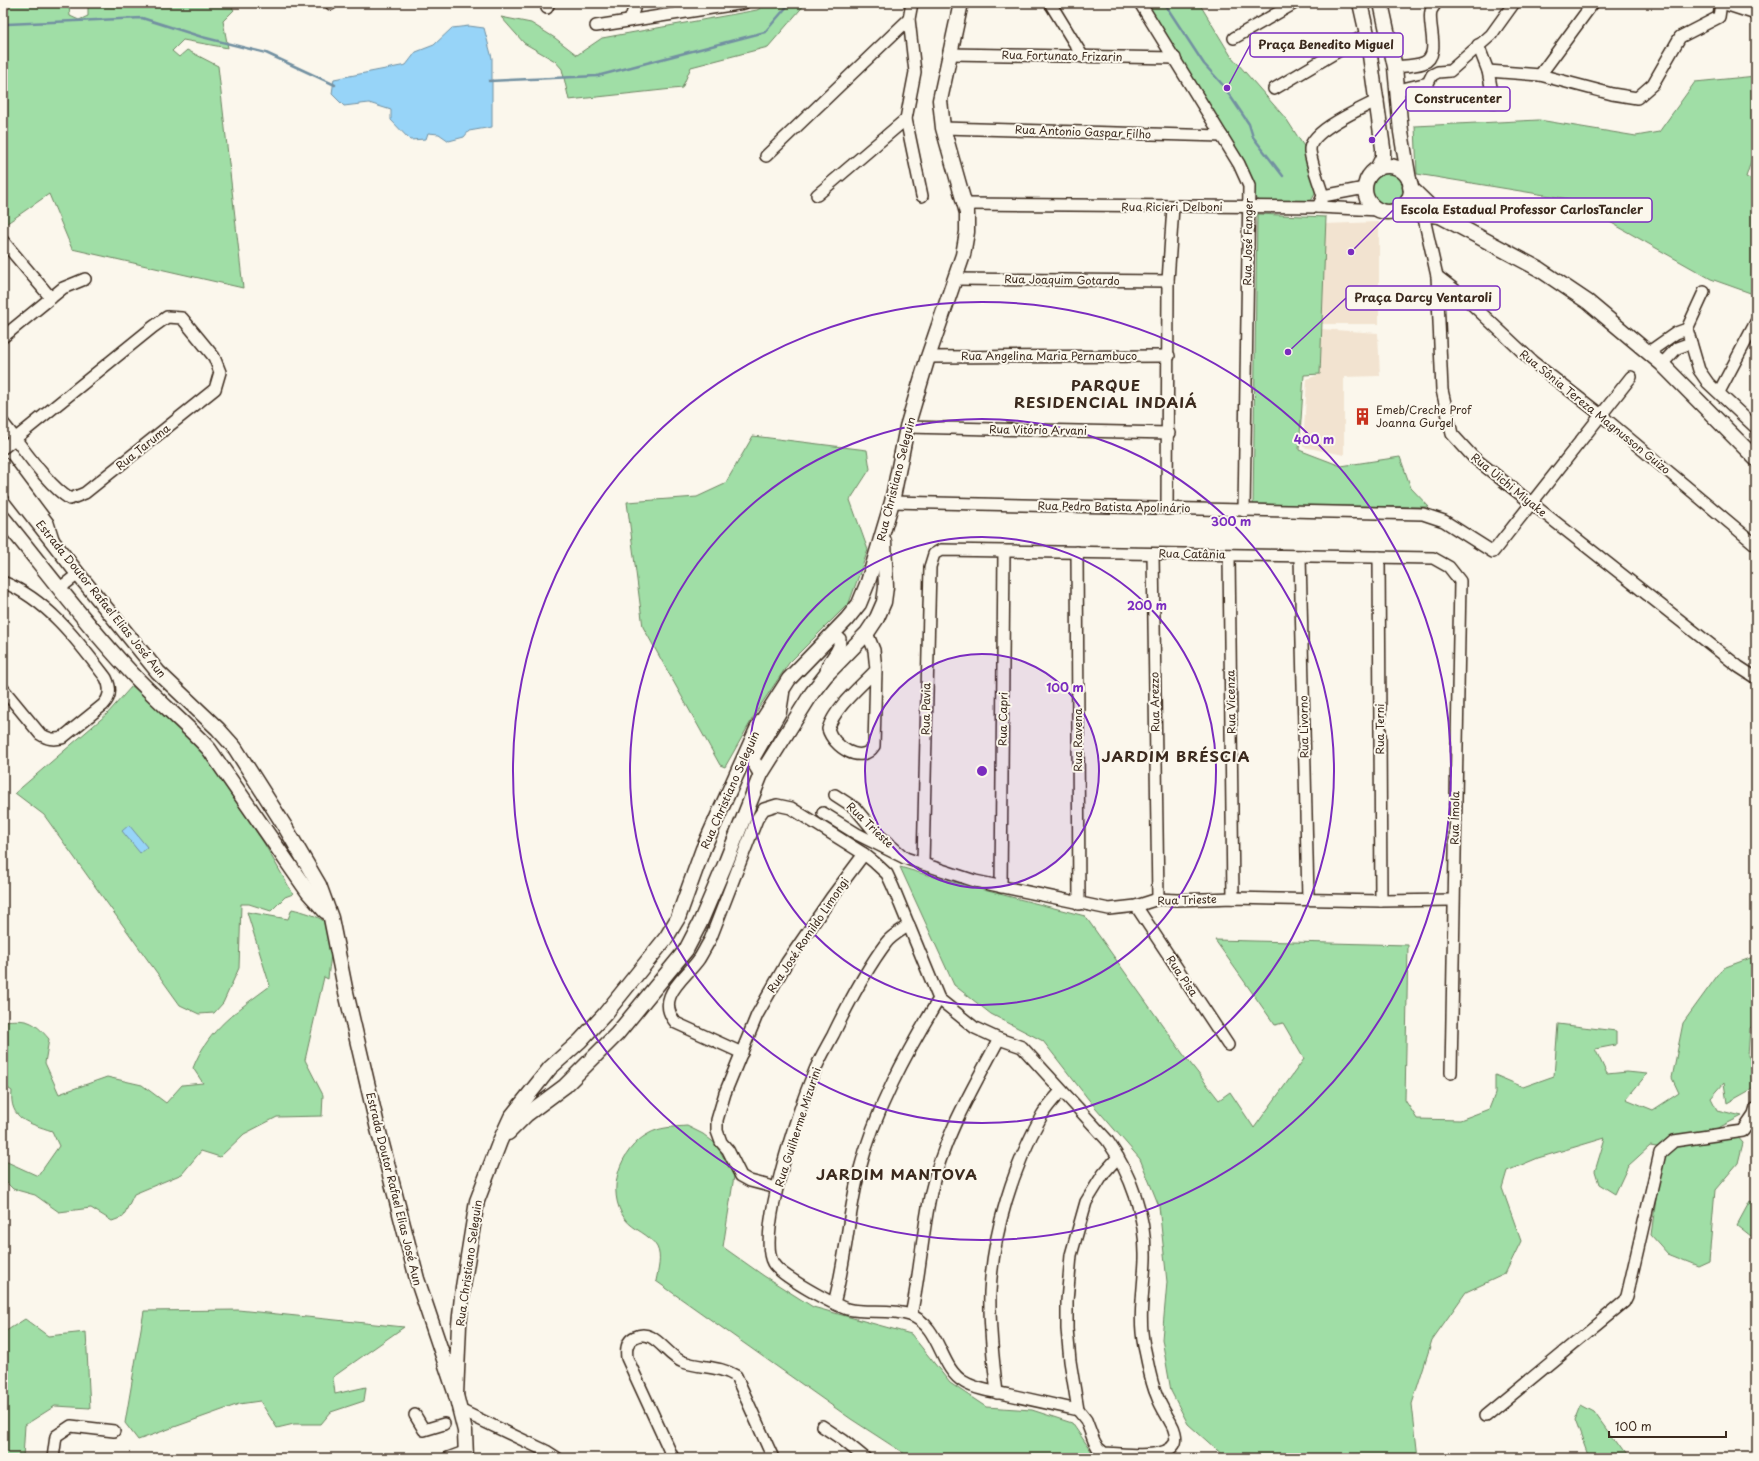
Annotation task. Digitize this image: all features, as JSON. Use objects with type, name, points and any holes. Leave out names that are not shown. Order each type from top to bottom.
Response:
[{"type":"main road","name":"Rua Christiano Seleguin","points":[[456,1395],[459,1325],[463,1287],[477,1201],[500,1141],[511,1118],[550,1068],[580,1041],[624,992],[666,938],[678,918],[703,849],[749,744],[789,679],[830,638],[859,604],[883,535],[892,502],[907,427],[928,357],[956,279],[967,232],[967,213],[943,128],[940,100],[949,54],[956,33],[961,3]]},
{"type":"main road","points":[[1360,3],[1367,34],[1378,100],[1383,148],[1382,156],[1377,169],[1367,179],[1365,188],[1368,201],[1379,210],[1394,211],[1423,207]]},
{"type":"main road","points":[[1381,3],[1398,90],[1401,132],[1410,183],[1406,202],[1394,211]]},
{"type":"main road","points":[[1377,169],[1392,166],[1399,169],[1410,183],[1423,207],[1539,268],[1588,302],[1662,364],[1756,459]]},
{"type":"main road","name":"Estrada Doutor Rafael Elias José Aun","points":[[3,478],[78,574],[158,672],[202,713],[235,748],[284,825],[318,885],[330,918],[377,1125],[416,1279],[456,1395],[460,1410],[467,1455]]},
{"type":"main road","name":"Estrada Doutor Rafael Elias José Aun","points":[[3,518],[125,667],[156,699],[194,733],[209,749],[308,892],[330,918]]},
{"type":"main road","points":[[500,1141],[526,1115],[565,1086],[617,1034],[655,990],[686,950],[700,923],[761,774],[790,726],[826,675],[867,634],[877,618],[884,602],[886,587],[887,572],[883,535]]},
{"type":"main road","points":[[761,774],[752,759],[779,712],[783,688]]},
{"type":"main road","points":[[644,967],[650,975],[655,990]]},
{"type":"main road","points":[[617,1034],[612,1030],[611,1020],[612,1016],[623,1002],[624,992]]},
{"type":"main road","points":[[435,1333],[449,1332],[459,1325]]},
{"type":"street","points":[[630,20],[636,3]]},
{"type":"street","points":[[596,26],[700,7],[744,3]]},
{"type":"street","points":[[912,3],[909,19],[915,72],[906,119],[922,196]]},
{"type":"street","points":[[1050,3],[1083,57]]},
{"type":"street","name":"Rua José Fanger","points":[[1140,3],[1176,58],[1239,164],[1249,186],[1244,511]]},
{"type":"street","points":[[1234,38],[1295,3]]},
{"type":"street","points":[[1394,67],[1424,63],[1430,56],[1433,44],[1430,18],[1431,10],[1436,3]]},
{"type":"street","points":[[1398,90],[1428,83],[1432,75],[1438,72],[1450,71],[1491,35],[1514,3]]},
{"type":"street","points":[[1540,75],[1593,3]]},
{"type":"street","points":[[1488,71],[1540,75],[1612,94],[1637,98],[1653,84],[1680,37],[1719,17],[1722,3],[1756,14]]},
{"type":"street","points":[[766,156],[909,19]]},
{"type":"street","points":[[1274,89],[1367,34]]},
{"type":"street","points":[[1478,45],[1488,71],[1494,103]]},
{"type":"street","name":"Rua Fortunato Frizarin","points":[[949,54],[1176,58]]},
{"type":"street","points":[[1318,208],[1323,196],[1310,150],[1313,140],[1325,129],[1378,100]]},
{"type":"street","points":[[817,195],[906,119]]},
{"type":"street","name":"Rua Antonio Gaspar Filho","points":[[943,128],[1222,136]]},
{"type":"street","points":[[1323,196],[1365,188]]},
{"type":"street","name":"Rua Ricieri Delboni","points":[[965,204],[1379,210]]},
{"type":"street","points":[[1167,509],[1169,356],[1168,281],[1173,207]]},
{"type":"street","name":"Rua Uichi Miyake","points":[[1423,207],[1437,276],[1442,390],[1452,434],[1473,457],[1739,667],[1756,678]]},
{"type":"street","points":[[3,241],[51,298]]},
{"type":"street","name":"Rua Sônia Tereza Magnusson Guizo","points":[[1437,276],[1463,296],[1533,362],[1601,415],[1756,545]]},
{"type":"street","points":[[3,337],[64,288],[85,279]]},
{"type":"street","name":"Rua Joaquim Gotardo","points":[[956,279],[1168,281]]},
{"type":"street","points":[[1704,292],[1687,329],[1699,370],[1708,383],[1756,428]]},
{"type":"street","name":"Rua Taruma","points":[[3,423],[59,492],[70,499],[85,493],[215,389],[220,372],[214,357],[182,318],[167,317],[16,438]]},
{"type":"street","points":[[1719,392],[1756,322]]},
{"type":"street","points":[[1649,352],[1676,334],[1687,329]]},
{"type":"street","points":[[1662,364],[1677,348],[1691,343]]},
{"type":"street","name":"Rua Angelina Maria Pernambuco","points":[[928,357],[1169,356]]},
{"type":"street","points":[[1532,504],[1631,377]]},
{"type":"street","name":"Rua Vitório Arvani","points":[[907,427],[1168,432]]},
{"type":"street","points":[[3,448],[16,438]]},
{"type":"street","points":[[3,463],[48,523],[54,542]]},
{"type":"street","name":"Rua Pedro Batista Apolinário","points":[[892,502],[1423,514],[1444,521],[1493,552],[1532,504]]},
{"type":"street","name":"Rua Catânia","points":[[934,554],[941,550],[1433,558],[1449,567]]},
{"type":"street","name":"Rua Capri","points":[[1001,887],[1004,551]]},
{"type":"street","name":"Rua Ravena","points":[[1077,552],[1079,904]]},
{"type":"street","name":"Rua Pavia","points":[[923,864],[928,598],[930,567],[934,554]]},
{"type":"street","name":"Rua Arezzo","points":[[1153,554],[1158,899]]},
{"type":"street","name":"Rua Vicenza","points":[[1229,555],[1233,898]]},
{"type":"street","name":"Rua Livorno","points":[[1300,556],[1308,899]]},
{"type":"street","name":"Rua Terni","points":[[1379,557],[1381,901]]},
{"type":"street","name":"Rua Ímola","points":[[1449,567],[1460,581],[1451,1073]]},
{"type":"street","points":[[60,588],[78,574]]},
{"type":"street","points":[[3,582],[22,591],[58,620],[106,678],[110,690],[108,699],[103,704],[62,738],[54,740],[47,739],[40,734],[3,689]]},
{"type":"street","points":[[867,634],[874,650],[876,670],[874,746],[869,753],[863,756],[856,755],[834,741],[828,729],[831,722],[855,692],[876,670]]},
{"type":"street","points":[[826,675],[826,668],[840,644],[840,639],[830,638]]},
{"type":"street","points":[[855,692],[863,690],[875,692]]},
{"type":"street","name":"Rua Trieste","points":[[835,795],[855,808],[874,830],[905,858]]},
{"type":"street","points":[[742,1053],[676,1023],[669,1015],[668,1006],[670,996],[700,958],[710,940],[757,820],[764,809],[777,804],[791,808],[864,854],[887,874],[940,999],[975,1028],[999,1039],[1022,1047],[1107,1140],[1118,1156],[1133,1188],[1142,1217],[1145,1259],[1141,1307],[1143,1338],[1156,1396],[1172,1425],[1175,1435],[1175,1442],[1169,1451],[1159,1455],[1104,1453],[1096,1444],[1086,1420],[1078,1410],[1070,1361],[1067,1328],[1071,1255],[1086,1202],[1104,1173],[1118,1156]]},
{"type":"street","name":"Rua Trieste","points":[[824,813],[857,834],[905,858],[976,881],[1079,904],[1109,909],[1136,906],[1158,899],[1178,900],[1233,898],[1381,901],[1453,900]]},
{"type":"street","name":"Rua José Romildo Limongi","points":[[777,1188],[750,1181],[741,1176],[728,1150],[721,1142],[716,1131],[717,1120],[725,1093],[757,1014],[788,962],[831,898],[864,854]]},
{"type":"street","name":"Rua Pisa","points":[[1136,906],[1228,1045]]},
{"type":"street","name":"Rua Guilherme Mizurini","points":[[909,925],[887,941],[852,996],[813,1075],[777,1188],[768,1240],[769,1255],[773,1264],[781,1273],[834,1303],[848,1309],[885,1310],[911,1315]]},
{"type":"street","points":[[834,1303],[859,1172],[874,1127],[907,1052],[940,999]]},
{"type":"street","points":[[999,1039],[943,1152],[931,1190],[911,1315],[931,1333],[938,1342],[952,1372],[963,1382],[997,1393],[1078,1410]]},
{"type":"street","points":[[997,1393],[991,1329],[990,1292],[995,1250],[1001,1223],[1018,1166],[1043,1113],[1061,1091]]},
{"type":"street","points":[[1486,1416],[1624,1302],[1628,1296],[1660,1153],[1674,1141],[1743,1131],[1754,1115],[1756,1108]]},
{"type":"street","points":[[673,1458],[627,1358],[626,1348],[631,1339],[639,1335],[647,1335],[661,1344],[675,1359],[703,1368],[728,1371],[736,1376],[773,1458]]},
{"type":"street","points":[[460,1410],[546,1451],[557,1458]]},
{"type":"street","points":[[416,1415],[424,1430],[444,1424]]},
{"type":"street","points":[[53,1458],[56,1436],[71,1426],[114,1432]]},
{"type":"street","points":[[822,1426],[843,1440],[865,1458]]},
{"type":"street","points":[[448,1458],[467,1455]]},
{"type":"shaded area","points":[[1379,222],[1379,324],[1322,324],[1324,224]]},
{"type":"shaded area","points":[[1321,329],[1378,333],[1380,376],[1344,377],[1344,455],[1303,447],[1307,379],[1320,374]]},
{"type":"green space","points":[[3,3],[60,3],[69,5],[70,16],[79,20],[88,16],[88,3],[228,3],[234,10],[223,21],[228,48],[183,40],[172,51],[179,57],[187,50],[218,66],[243,288],[72,249],[49,194],[3,226]]},
{"type":"green space","points":[[770,3],[806,3],[768,47],[691,67],[682,88],[569,100],[562,69],[555,61],[524,43],[501,17],[531,23],[555,38],[577,55],[602,38],[757,10]]},
{"type":"green space","points":[[1143,3],[1199,3],[1231,56],[1287,120],[1305,148],[1316,192],[1310,203],[1261,202],[1253,197],[1253,180]]},
{"type":"green space","points":[[1756,76],[1756,146],[1746,177],[1756,182],[1756,295],[1711,279],[1569,199],[1417,174],[1415,126],[1539,120],[1636,136],[1659,132],[1695,82]]},
{"type":"green space","points":[[1391,171],[1400,176],[1404,182],[1404,196],[1400,202],[1391,207],[1383,207],[1374,202],[1370,196],[1369,185],[1374,176],[1380,172]]},
{"type":"green space","points":[[1257,214],[1326,217],[1320,374],[1304,375],[1299,450],[1341,466],[1400,457],[1411,488],[1429,507],[1253,505]]},
{"type":"green space","points":[[753,436],[867,450],[870,469],[850,500],[868,550],[849,603],[789,663],[758,709],[725,767],[720,765],[643,627],[627,502],[697,497],[725,484]]},
{"type":"green space","points":[[132,686],[186,734],[203,754],[264,843],[293,894],[285,897],[271,911],[249,904],[241,904],[239,968],[223,1003],[214,1013],[199,1014],[180,1005],[44,815],[15,793],[107,714]]},
{"type":"green space","points":[[900,867],[1085,916],[1183,1054],[1219,1100],[1230,1092],[1254,1128],[1304,1059],[1283,1023],[1275,1025],[1215,940],[1408,945],[1405,1100],[1417,1119],[1460,1120],[1489,1109],[1495,1094],[1495,1075],[1523,1087],[1554,1076],[1558,1024],[1616,1031],[1616,1045],[1595,1049],[1607,1074],[1627,1072],[1647,1074],[1626,1099],[1653,1110],[1679,1093],[1672,1078],[1683,1023],[1723,968],[1756,956],[1756,1022],[1750,1028],[1748,1056],[1756,1069],[1756,1077],[1752,1089],[1727,1103],[1724,1083],[1711,1098],[1717,1110],[1742,1116],[1706,1134],[1736,1135],[1743,1143],[1738,1163],[1715,1190],[1709,1261],[1698,1266],[1668,1254],[1651,1235],[1663,1148],[1650,1146],[1628,1166],[1615,1194],[1599,1184],[1595,1171],[1605,1138],[1538,1158],[1507,1171],[1502,1188],[1521,1241],[1505,1274],[1466,1292],[1432,1340],[1412,1404],[1418,1458],[1226,1458],[1188,1424],[1171,1391],[1162,1339],[1167,1282],[1159,1206],[1140,1159],[1089,1100],[1043,1041],[991,1014],[954,985]]},
{"type":"green space","points":[[292,909],[321,919],[328,925],[331,932],[332,952],[328,979],[324,977],[305,1060],[323,1095],[322,1116],[277,1117],[244,1134],[220,1157],[201,1151],[182,1174],[134,1194],[123,1217],[112,1221],[91,1208],[59,1212],[35,1195],[13,1189],[3,1179],[3,1162],[5,1161],[38,1176],[59,1146],[52,1131],[28,1122],[17,1114],[12,1101],[12,1091],[3,1085],[3,1021],[18,1020],[29,1022],[34,1024],[49,1039],[45,1063],[59,1094],[107,1077],[142,1085],[166,1103],[182,1085],[203,1083],[193,1068],[199,1054],[207,1042],[225,1021],[270,986],[247,912],[288,919]]},
{"type":"green space","points":[[687,1126],[703,1134],[716,1144],[734,1176],[723,1247],[764,1276],[813,1307],[911,1334],[950,1383],[986,1407],[1032,1410],[1072,1423],[1096,1458],[911,1458],[851,1419],[656,1281],[659,1264],[657,1247],[650,1239],[628,1223],[619,1208],[616,1196],[618,1172],[623,1160],[630,1150],[638,1141],[648,1134],[662,1129]]},
{"type":"green space","points":[[1750,1201],[1756,1204],[1756,1240],[1737,1225]]},
{"type":"green space","points":[[238,1310],[404,1327],[333,1377],[335,1394],[366,1387],[364,1401],[331,1412],[321,1424],[294,1424],[277,1428],[260,1401],[239,1404],[138,1440],[125,1423],[144,1311]]},
{"type":"green space","points":[[25,1319],[48,1336],[86,1332],[90,1408],[55,1406],[25,1425],[23,1458],[3,1458],[3,1333]]},
{"type":"green space","points":[[1581,1405],[1594,1412],[1627,1458],[1589,1458],[1575,1420]]},
{"type":"water","points":[[469,26],[484,28],[492,58],[492,127],[469,131],[464,137],[449,141],[439,134],[428,133],[426,139],[410,140],[391,120],[391,110],[369,103],[344,106],[332,94],[334,79],[406,65],[416,52],[434,45],[452,28]]},
{"type":"water","points":[[129,825],[147,847],[140,853],[122,831]]},
{"type":"waterway","points":[[489,81],[597,76],[765,32],[790,3]]},
{"type":"waterway","points":[[1164,3],[1204,64],[1222,84],[1249,124],[1253,137],[1283,176]]},
{"type":"waterway","points":[[7,24],[142,18],[202,37],[266,53],[335,85]]},
{"type":"place","name":"Praça Benedito Miguel","points":[[1227,88]]},
{"type":"place","name":"Construcenter","points":[[1372,140]]},
{"type":"place","name":"Escola Estadual Professor CarlosTancler","points":[[1351,252]]},
{"type":"place","name":"Praça Darcy Ventaroli","points":[[1288,352]]},
{"type":"place","name":"Emeb/Creche Prof Joanna Gurgel","points":[[1363,416]]},
{"type":"district","name":"PARQUE RESIDENCIAL INDAIÁ","points":[[1106,394]]},
{"type":"district","name":"JARDIM BRÉSCIA","points":[[1176,757]]},
{"type":"district","name":"JARDIM MANTOVA","points":[[897,1175]]}]
